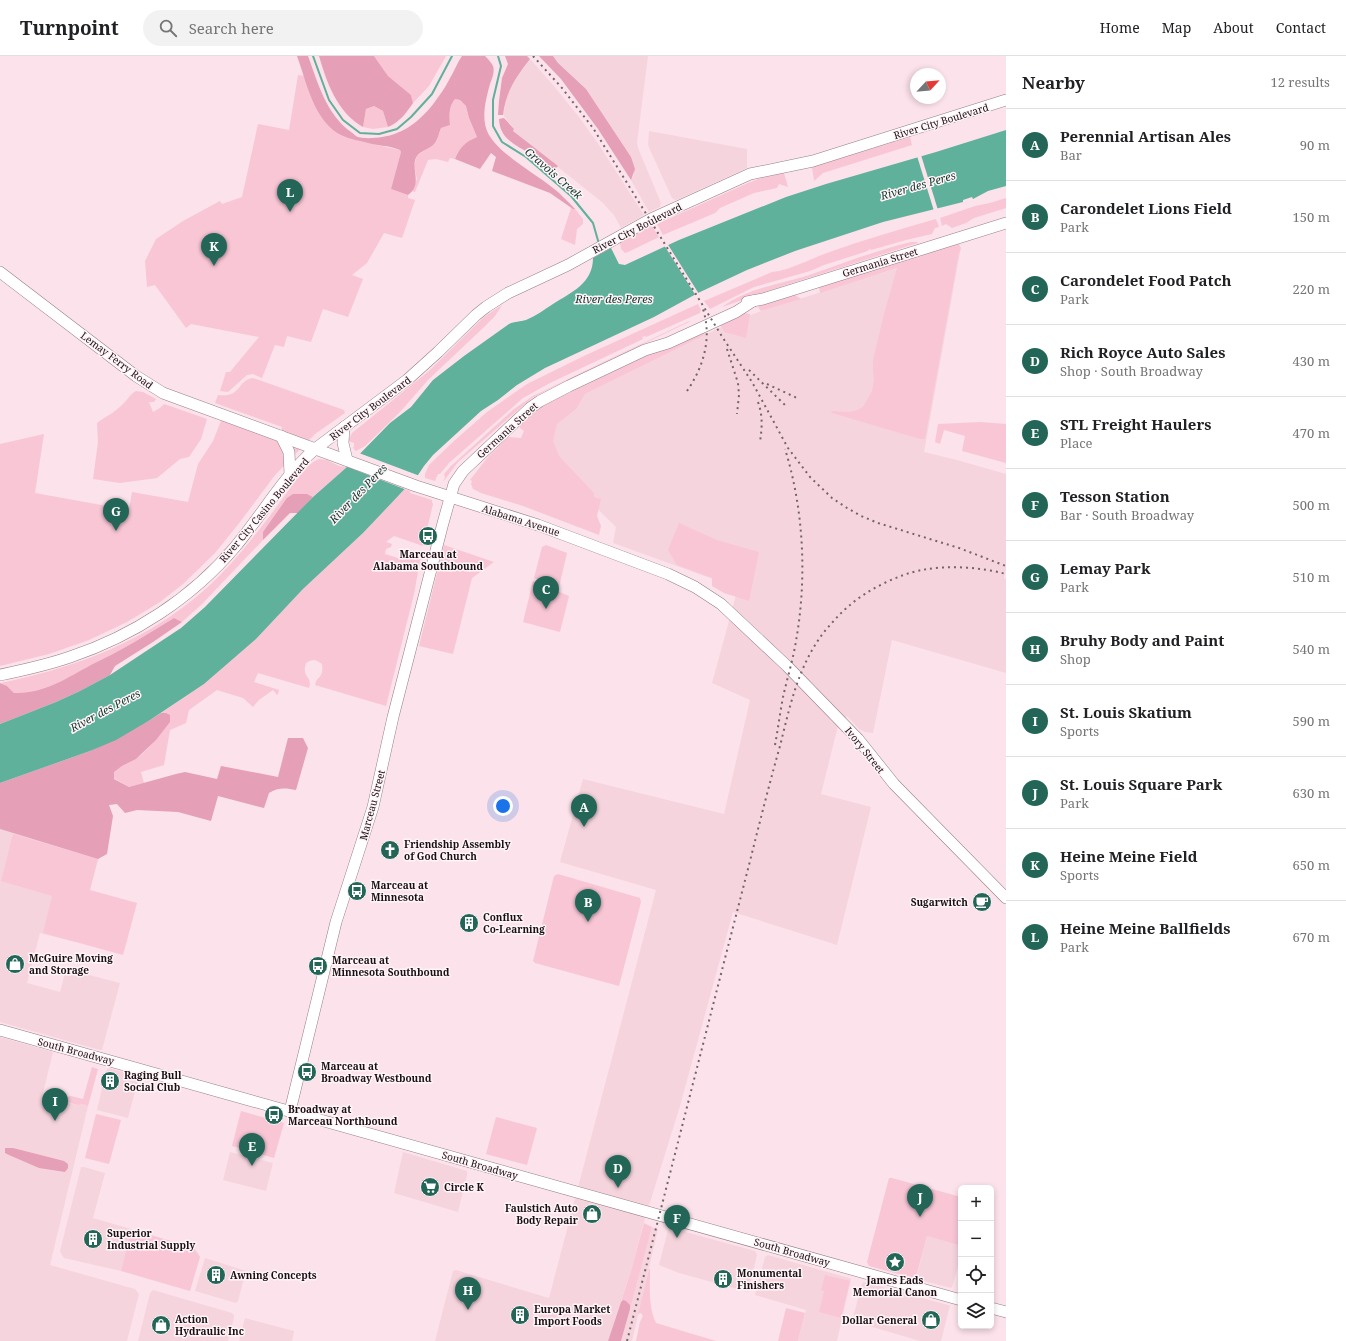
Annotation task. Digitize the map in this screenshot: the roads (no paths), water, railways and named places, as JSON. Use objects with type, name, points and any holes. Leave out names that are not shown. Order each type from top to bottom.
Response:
[{"type":"main road","name":"River City Boulevard","points":[[315,449],[407,380],[435,355],[472,318],[486,307],[508,293],[556,271],[650,220],[750,174],[820,159],[1006,100]]},
{"type":"main road","name":"Germania Street","points":[[450,498],[454,484],[463,471],[530,408],[555,393],[645,350],[677,339],[736,312],[753,302],[1006,223]]},
{"type":"main road","name":"Lemay Ferry Road","points":[[0,272],[150,386],[177,399],[315,449]]},
{"type":"main road","points":[[344,427],[343,443],[347,460]]},
{"type":"main road","points":[[281,436],[289,452],[290,474]]},
{"type":"main road","name":"Alabama Avenue","points":[[315,449],[450,498],[538,525],[668,574],[695,587],[721,604]]},
{"type":"main road","name":"River City Casino Boulevard","points":[[0,675],[54,662],[84,652],[132,630],[164,610],[194,587],[224,559],[242,538],[290,474],[315,449]]},
{"type":"main road","name":"Marceau Street","points":[[290,1111],[336,922],[373,806],[398,696],[450,498]]},
{"type":"main road","name":"Ivory Street","points":[[721,604],[788,666],[858,739],[894,784],[1006,898]]},
{"type":"main road","name":"South Broadway","points":[[0,1030],[958,1299]]},
{"type":"main road","points":[[994,1309],[1006,1312]]},
{"type":"water","name":"River des Peres","points":[[1006,130],[1006,186],[988,191],[973,199],[972,197],[963,200],[963,202],[883,222],[795,251],[747,270],[698,293],[654,317],[545,368],[517,385],[481,411],[433,455],[418,475],[363,533],[303,589],[256,639],[204,684],[150,720],[116,740],[90,751],[0,783],[0,724],[80,691],[110,675],[181,628],[205,607],[313,497],[347,467],[390,423],[411,407],[433,380],[509,324],[524,321],[530,318],[574,291],[589,274],[592,267],[593,258],[611,248],[619,264],[625,265],[679,240],[786,197]]},
{"type":"waterway","name":"Gravois Creek","points":[[313,56],[329,100],[343,120],[360,133],[379,134],[397,129],[411,117],[432,94],[452,56]]},
{"type":"waterway","name":"Gravois Creek","points":[[498,56],[501,66],[493,100],[493,126],[502,142],[526,157],[571,196],[593,223],[599,244]]},
{"type":"railway","points":[[533,56],[562,88],[593,128],[723,338],[752,382],[788,448],[810,477],[832,498],[861,516],[878,523],[959,548],[1006,566]]},
{"type":"railway","points":[[687,391],[698,372],[705,352],[707,331],[703,309]]},
{"type":"railway","points":[[727,349],[738,383],[739,395],[737,414]]},
{"type":"railway","points":[[749,370],[786,406]]},
{"type":"railway","points":[[767,384],[797,398]]},
{"type":"railway","points":[[758,402],[762,422],[760,442]]},
{"type":"railway","points":[[775,745],[783,697],[796,641],[802,593],[802,545],[800,520],[785,449]]},
{"type":"railway","points":[[627,1341],[787,716],[801,672],[815,645],[836,618],[857,599],[884,583],[903,575],[932,568],[975,568],[1006,574]]},
{"type":"place","name":"Heine Meine Ballfields","points":[[290,212]]},
{"type":"place","name":"Heine Meine Field","points":[[214,266]]},
{"type":"place","name":"Lemay Park","points":[[116,531]]},
{"type":"place","name":"Marceau at Alabama Southbound","points":[[428,536]]},
{"type":"place","name":"Carondelet Food Patch","points":[[546,609]]},
{"type":"place","name":"Perennial Artisan Ales","points":[[584,827]]},
{"type":"place","name":"Friendship Assembly of God Church","points":[[390,850]]},
{"type":"place","name":"Marceau at Minnesota","points":[[357,891]]},
{"type":"place","name":"Sugarwitch","points":[[982,902]]},
{"type":"place","name":"Carondelet Lions Field","points":[[588,922]]},
{"type":"place","name":"Conflux Co-Learning","points":[[469,923]]},
{"type":"place","name":"McGuire Moving and Storage","points":[[15,964]]},
{"type":"place","name":"Marceau at Minnesota Southbound","points":[[318,966]]},
{"type":"place","name":"Marceau at Broadway Westbound","points":[[307,1072]]},
{"type":"place","name":"Raging Bull Social Club","points":[[110,1081]]},
{"type":"place","name":"Broadway at Marceau Northbound","points":[[274,1115]]},
{"type":"place","name":"St. Louis Skatium","points":[[55,1121]]},
{"type":"place","name":"STL Freight Haulers","points":[[252,1166]]},
{"type":"place","name":"Circle K","points":[[430,1187]]},
{"type":"place","name":"Rich Royce Auto Sales","points":[[618,1188]]},
{"type":"place","name":"Faulstich Auto Body Repair","points":[[592,1214]]},
{"type":"place","name":"St. Louis Square Park","points":[[920,1217]]},
{"type":"place","name":"Tesson Station","points":[[677,1238]]},
{"type":"place","name":"Superior Industrial Supply","points":[[93,1239]]},
{"type":"place","name":"James Eads Memorial Canon","points":[[895,1262]]},
{"type":"place","name":"Awning Concepts","points":[[216,1275]]},
{"type":"place","name":"Monumental Finishers","points":[[723,1279]]},
{"type":"place","name":"Bruhy Body and Paint","points":[[468,1310]]},
{"type":"place","name":"Europa Market Import Foods","points":[[520,1315]]},
{"type":"place","name":"Dollar General","points":[[931,1320]]},
{"type":"place","name":"Action Hydraulic Inc","points":[[161,1325]]}]
